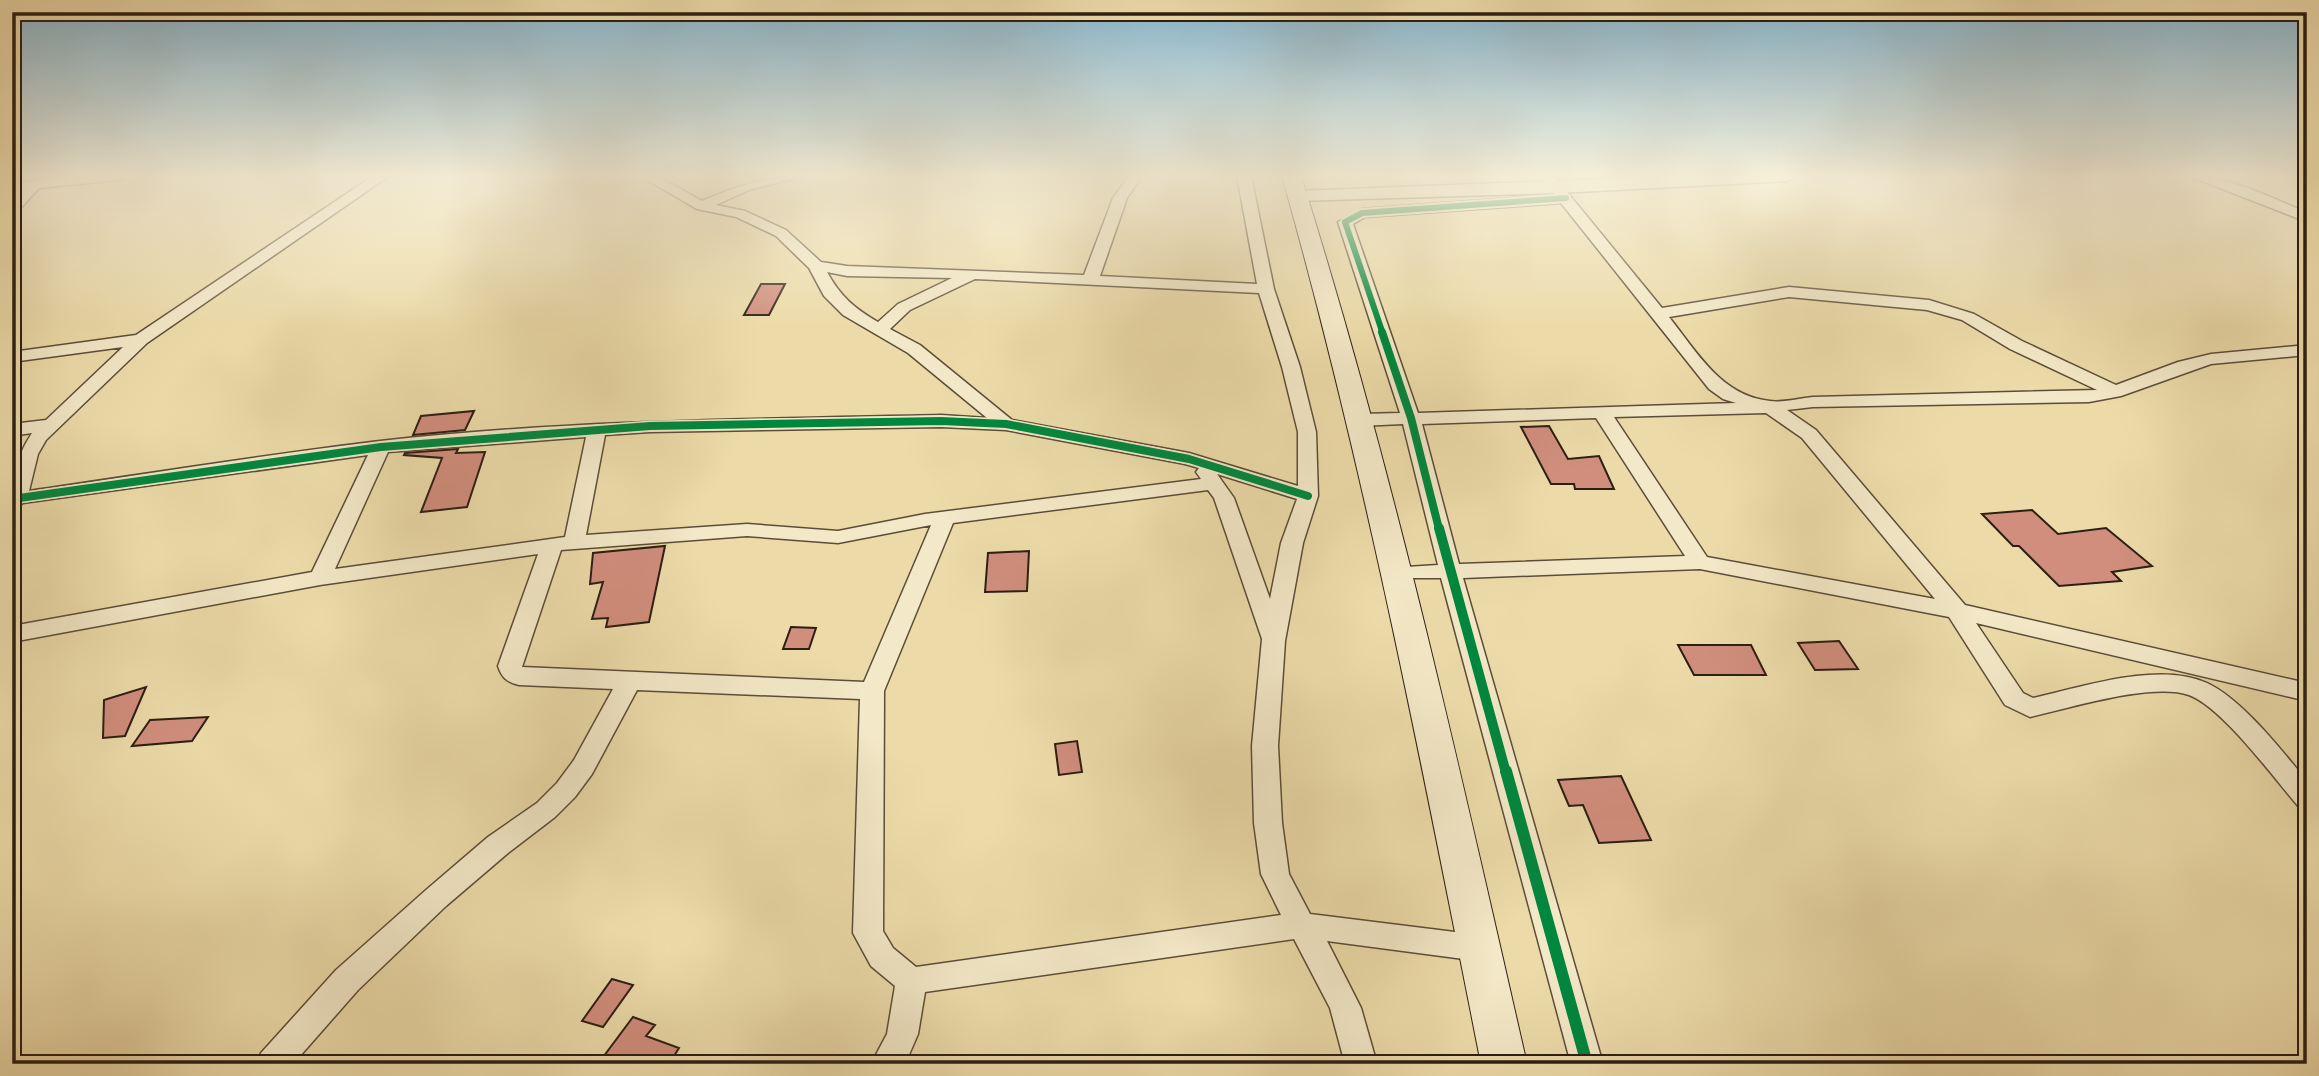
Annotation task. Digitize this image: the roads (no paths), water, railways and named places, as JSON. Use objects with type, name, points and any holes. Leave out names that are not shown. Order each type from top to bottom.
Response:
[{"type":"main road","points":[[1305,226],[1360,420],[1398,573],[1504,1064]]},
{"type":"street","points":[[309,226],[141,340],[51,425],[28,454],[14,500],[381,447],[650,426],[927,422],[1006,424],[1189,459],[1308,496]]},
{"type":"street","points":[[766,226],[781,233],[816,266],[837,302],[878,330],[914,349],[1006,424]]},
{"type":"street","points":[[1090,281],[1110,226]]},
{"type":"street","points":[[1254,226],[1266,289],[1301,400],[1307,432],[1308,496],[1292,543],[1273,641],[1265,746],[1268,822],[1275,874],[1343,997],[1352,1021],[1361,1064]]},
{"type":"street","points":[[1346,226],[1411,418],[1450,571],[1587,1064]]},
{"type":"street","points":[[1590,226],[1721,391],[1742,401],[1770,407],[1809,434],[1957,611],[2014,699],[2021,705],[2030,708],[2126,687],[2193,687],[2216,701],[2307,799]]},
{"type":"street","points":[[816,266],[846,271],[974,274],[1266,289]]},
{"type":"street","points":[[878,330],[904,307],[974,274]]},
{"type":"street","points":[[1658,314],[1789,292],[1929,305],[1968,317],[2024,349],[2115,392]]},
{"type":"street","points":[[12,358],[141,340]]},
{"type":"street","points":[[1360,420],[1602,414],[1770,407],[1813,402],[2089,397],[2115,392],[2147,378],[2199,362],[2307,350]]},
{"type":"street","points":[[1602,414],[1700,562]]},
{"type":"street","points":[[12,429],[51,425]]},
{"type":"street","points":[[597,430],[563,543],[510,666],[512,671],[519,677],[872,691]]},
{"type":"street","points":[[320,578],[381,447]]},
{"type":"street","points":[[1189,459],[1215,483],[1224,498],[1273,641]]},
{"type":"street","points":[[12,634],[320,578],[563,543],[747,530],[838,537],[944,519],[1215,483]]},
{"type":"street","points":[[944,519],[872,691],[868,933],[882,957],[911,981],[1301,925],[1479,948]]},
{"type":"street","points":[[1398,573],[1700,562],[1957,611],[2307,692]]},
{"type":"street","points":[[272,1064],[347,980],[436,898],[566,790],[583,767],[629,681]]},
{"type":"street","points":[[887,1064],[907,1027],[911,981]]}]
